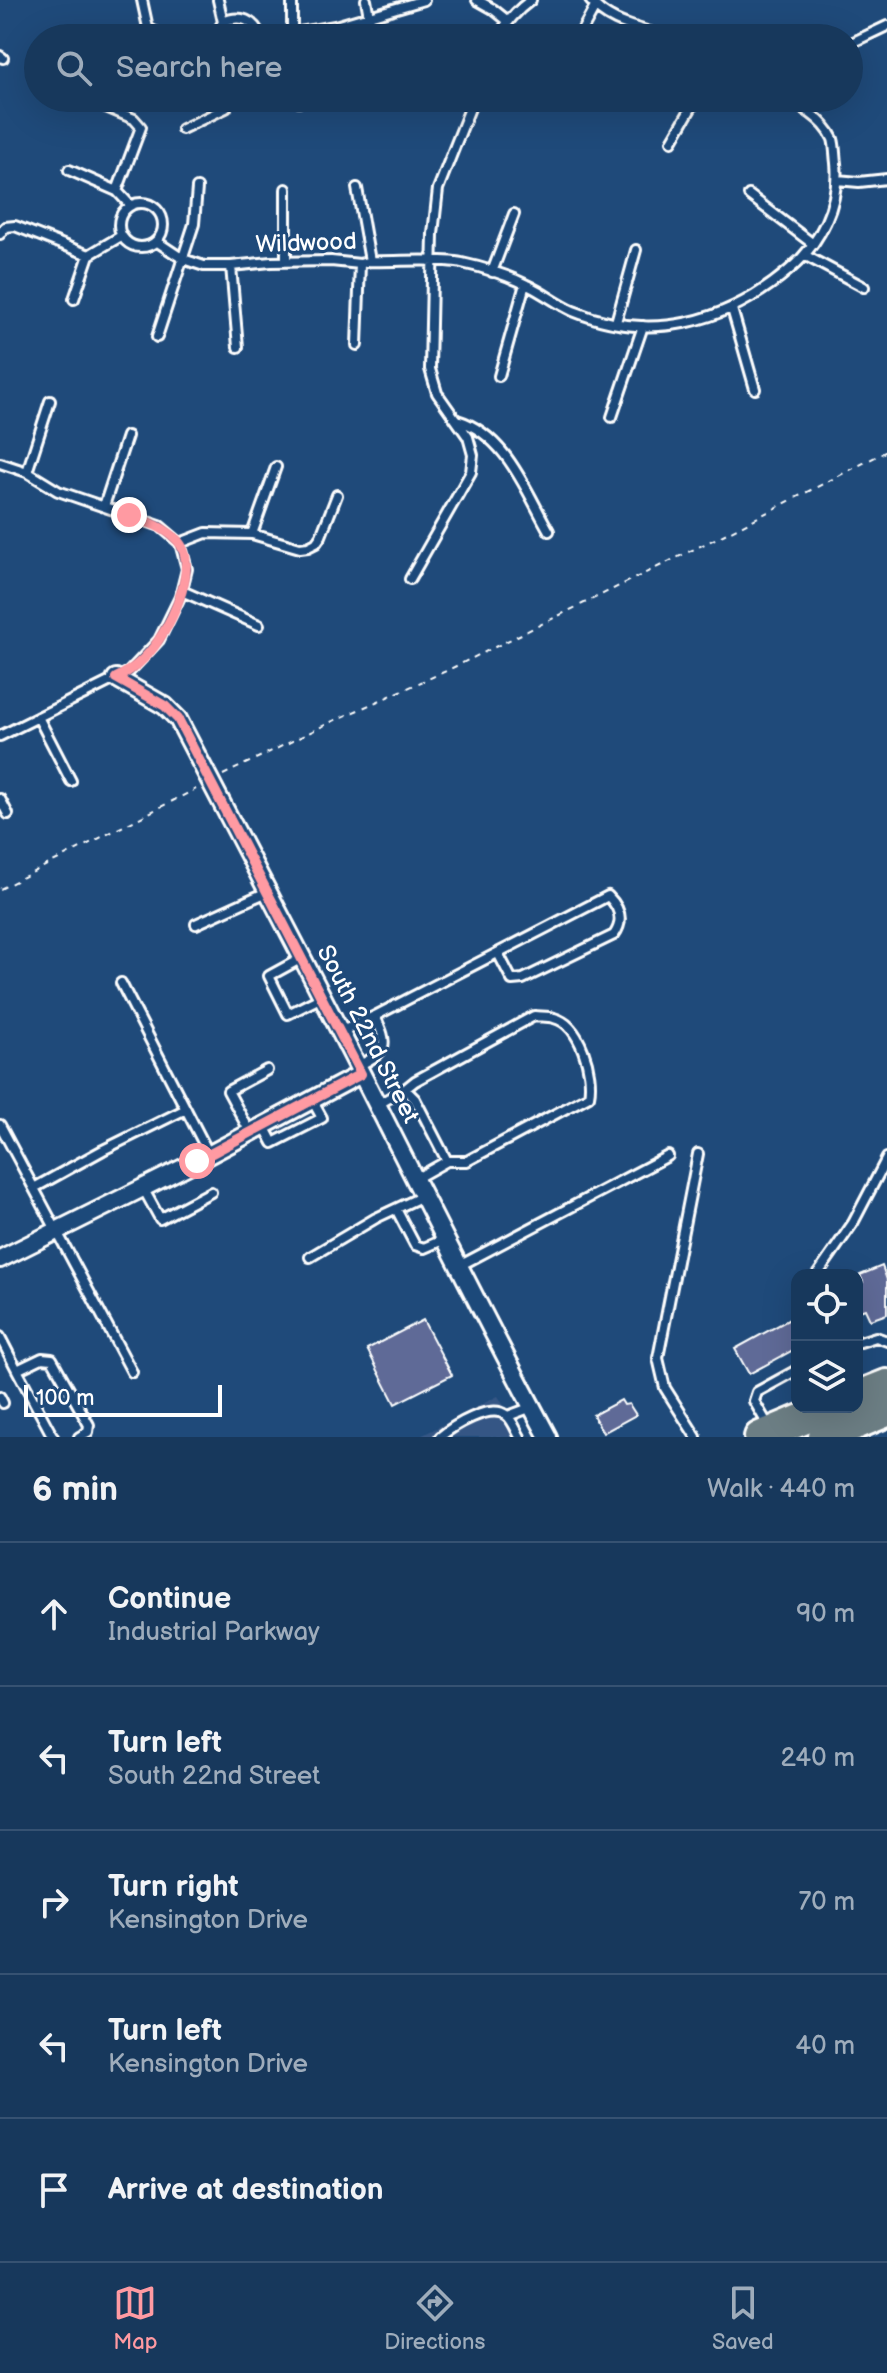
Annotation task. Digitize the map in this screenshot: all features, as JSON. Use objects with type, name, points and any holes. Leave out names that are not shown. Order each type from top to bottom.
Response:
[{"type":"highway","points":[[863,1395],[887,1385]]},
{"type":"highway","points":[[824,1437],[887,1411]]},
{"type":"highway","points":[[766,1434],[817,1413]]},
{"type":"street","name":"South 22nd Street","points":[[116,678],[165,706],[178,719],[548,1437]]},
{"type":"street","points":[[0,1259],[312,1100],[359,1070]]},
{"type":"lane","points":[[142,0],[147,24]]},
{"type":"lane","points":[[218,0],[223,22],[230,18],[247,19],[254,24]]},
{"type":"lane","points":[[292,0],[292,24]]},
{"type":"lane","points":[[366,0],[370,24]]},
{"type":"lane","points":[[342,24],[424,0]]},
{"type":"lane","points":[[477,0],[490,3],[508,21]]},
{"type":"lane","points":[[506,24],[531,0]]},
{"type":"lane","points":[[584,24],[593,3],[625,24]]},
{"type":"lane","points":[[863,37],[887,26]]},
{"type":"lane","points":[[117,191],[141,127],[134,119],[118,112]]},
{"type":"lane","points":[[182,129],[218,112]]},
{"type":"lane","points":[[410,579],[471,472],[473,455],[468,437],[437,393],[430,369],[432,262],[438,189],[468,112]]},
{"type":"lane","points":[[672,141],[689,112]]},
{"type":"lane","points":[[810,112],[833,139],[837,180],[859,182],[887,179]]},
{"type":"lane","points":[[69,170],[117,191],[130,205]]},
{"type":"lane","name":"Wildwood","points":[[183,259],[204,266],[286,261],[360,264],[370,261],[459,262],[525,284],[572,310],[604,321],[676,326],[732,309],[775,282],[806,256],[823,230],[837,180]]},
{"type":"lane","points":[[157,337],[196,219],[197,188]]},
{"type":"lane","points":[[357,188],[370,261]]},
{"type":"lane","points":[[286,189],[286,261]]},
{"type":"lane","points":[[749,195],[813,244]]},
{"type":"lane","points":[[151,204],[161,214],[163,229],[156,241],[137,247],[121,236],[118,222],[124,209],[130,205],[151,204]]},
{"type":"lane","points":[[492,272],[514,214]]},
{"type":"lane","points":[[0,234],[5,227],[15,226],[89,255]]},
{"type":"lane","points":[[74,299],[89,255],[121,236]]},
{"type":"lane","points":[[156,241],[183,259]]},
{"type":"lane","points":[[616,322],[636,250]]},
{"type":"lane","points":[[806,256],[864,287]]},
{"type":"lane","points":[[357,345],[360,264]]},
{"type":"lane","points":[[231,266],[238,347]]},
{"type":"lane","points":[[499,376],[525,284]]},
{"type":"lane","points":[[732,309],[755,389]]},
{"type":"lane","points":[[612,417],[643,326]]},
{"type":"lane","points":[[27,472],[50,401]]},
{"type":"lane","points":[[456,420],[473,425],[506,455],[549,531]]},
{"type":"lane","points":[[104,506],[127,436]]},
{"type":"lane","points":[[0,463],[27,472],[58,491],[160,526],[180,543],[187,569],[182,591],[159,640],[129,672],[0,736]]},
{"type":"lane","points":[[252,534],[276,467]]},
{"type":"lane","points":[[180,543],[206,533],[252,534],[300,548],[308,547],[321,536],[337,495]]},
{"type":"lane","points":[[182,591],[259,625]]},
{"type":"lane","points":[[38,717],[71,781]]},
{"type":"lane","points":[[0,799],[8,814]]},
{"type":"lane","points":[[196,924],[267,892]]},
{"type":"lane","points":[[340,1032],[608,896],[614,901],[621,918],[614,935],[523,979],[512,980],[498,953]]},
{"type":"lane","points":[[302,958],[269,976],[288,1014],[322,997]]},
{"type":"lane","points":[[121,983],[209,1154]]},
{"type":"lane","points":[[359,1070],[378,1056],[384,1047],[385,1038],[375,1016]]},
{"type":"lane","points":[[377,1105],[534,1016],[563,1022],[574,1035],[589,1066],[589,1096],[467,1161],[447,1161],[415,1179]]},
{"type":"lane","points":[[257,1128],[228,1091],[267,1070]]},
{"type":"lane","points":[[405,1089],[415,1099],[447,1161]]},
{"type":"lane","points":[[34,1188],[186,1109]]},
{"type":"lane","points":[[0,1125],[132,1372]]},
{"type":"lane","points":[[696,1437],[665,1388],[658,1358],[698,1154]]},
{"type":"lane","points":[[458,1266],[668,1156]]},
{"type":"lane","points":[[821,1269],[853,1223],[887,1158]]},
{"type":"lane","points":[[143,1188],[160,1219],[211,1192]]},
{"type":"lane","points":[[310,1257],[424,1195]]},
{"type":"lane","points":[[396,1209],[415,1245],[424,1248],[445,1239]]},
{"type":"lane","points":[[0,1337],[53,1437]]},
{"type":"lane","points":[[863,1341],[876,1337],[887,1341]]},
{"type":"lane","points":[[17,1370],[42,1358],[52,1359],[89,1425],[88,1432],[79,1437]]},
{"type":"lane","points":[[766,1434],[754,1401],[757,1392],[791,1373]]},
{"type":"lane","points":[[508,1416],[532,1407]]},
{"type":"lane","points":[[440,1437],[485,1412],[497,1411],[508,1416],[520,1437]]},
{"type":"path","points":[[0,889],[331,722],[446,671],[887,451]]},
{"type":"shaded area","points":[[498,1396],[523,1437],[419,1437]]},
{"type":"building","points":[[882,1266],[887,1280],[887,1314],[870,1320],[863,1310],[863,1274]]},
{"type":"building","points":[[791,1318],[791,1351],[749,1374],[735,1349]]},
{"type":"building","points":[[423,1320],[452,1375],[395,1404],[367,1349]]},
{"type":"building","points":[[621,1400],[624,1405],[629,1404],[636,1415],[603,1433],[593,1415]]},
{"type":"route","points":[[129,515],[160,526],[180,543],[187,569],[180,597],[159,640],[129,672],[116,678],[165,706],[178,719],[361,1074],[197,1161]]}]
